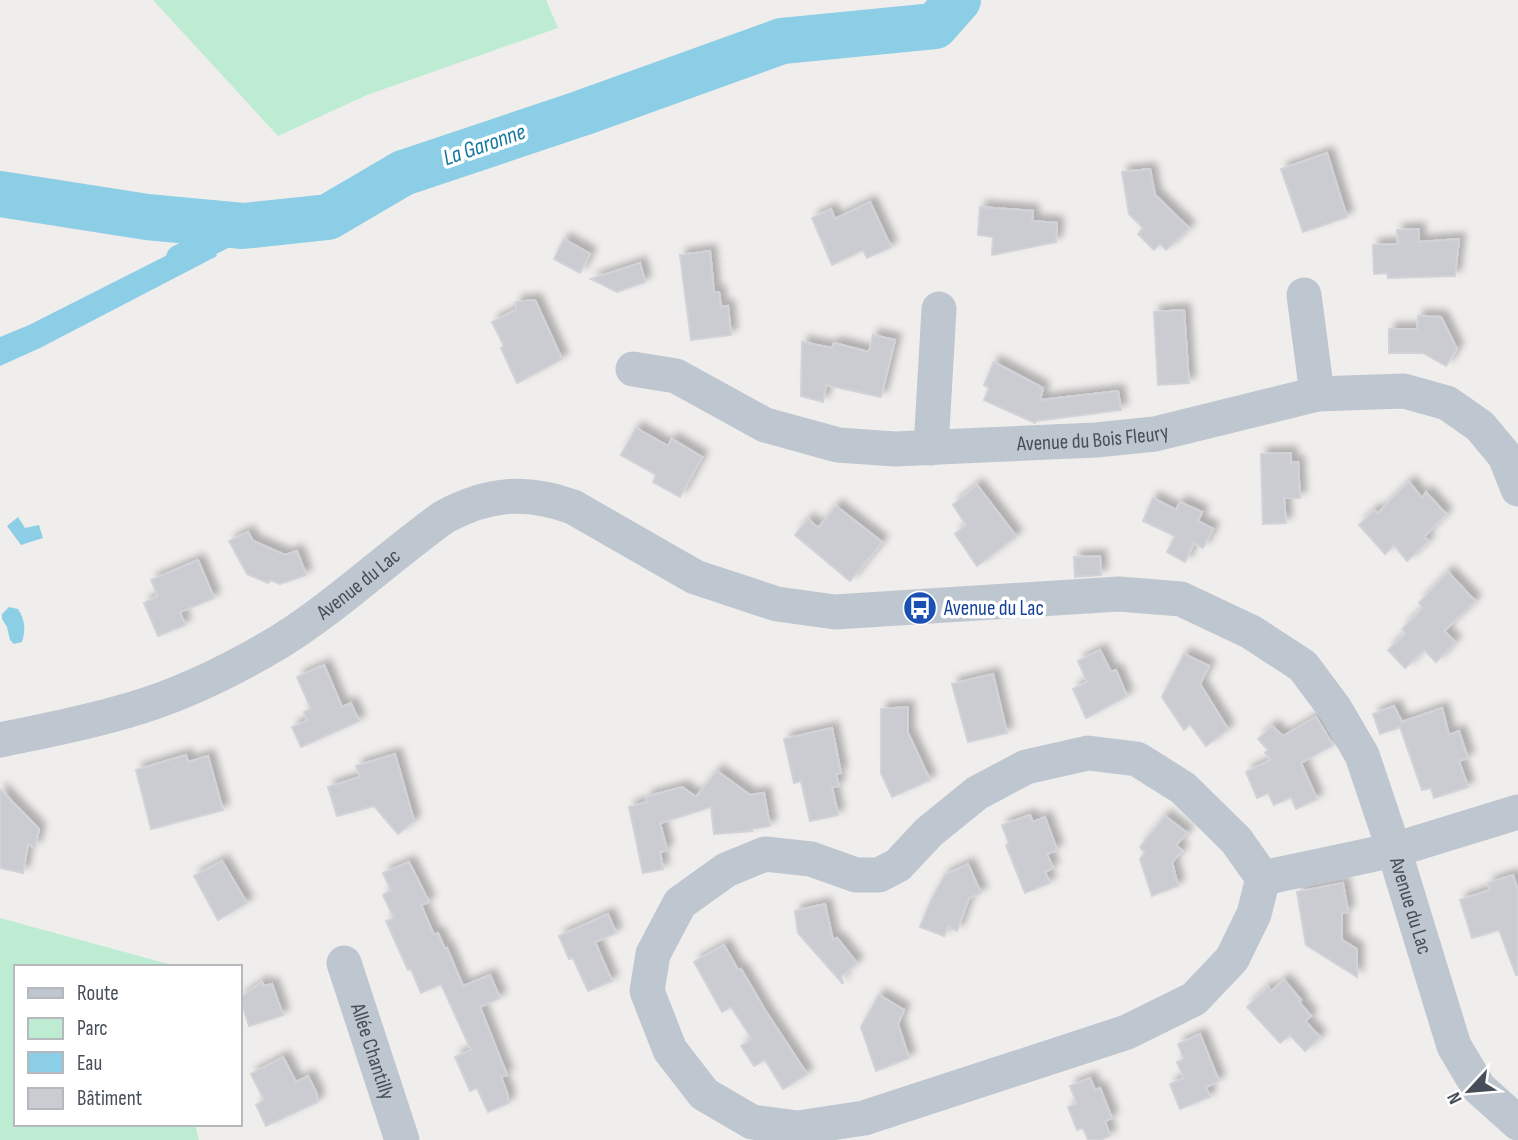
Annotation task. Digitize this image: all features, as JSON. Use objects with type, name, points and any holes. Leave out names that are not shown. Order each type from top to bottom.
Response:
[{"type":"street","points":[[1304,295],[1317,394]]},
{"type":"street","points":[[931,448],[939,309]]},
{"type":"street","name":"Avenue du Bois Fleury","points":[[633,369],[677,376],[765,425],[838,445],[895,449],[1097,440],[1155,434],[1317,394],[1404,391],[1447,403],[1480,426],[1505,456],[1518,489]]},
{"type":"street","name":"Avenue du Lac","points":[[0,740],[71,726],[131,710],[202,684],[281,641],[444,517],[476,502],[514,495],[554,500],[573,507],[695,577],[777,604],[835,612],[1119,594],[1181,599],[1251,632],[1303,666],[1335,709],[1363,755],[1454,1046],[1479,1088],[1518,1123]]},
{"type":"street","points":[[1088,753],[1137,759],[1183,788],[1236,840],[1263,878],[1254,914],[1232,958],[1194,999],[1127,1032],[864,1118],[798,1128],[752,1122],[704,1094],[670,1050],[647,991],[653,954],[680,903],[726,870],[765,854],[811,859],[856,875],[879,875],[898,865],[929,832],[977,793],[1026,767],[1088,753]]},
{"type":"street","points":[[1263,878],[1394,850],[1518,812]]},
{"type":"street","name":"Allée Chantilly","points":[[344,963],[402,1140]]},
{"type":"green space","points":[[153,0],[546,0],[558,28],[367,95],[278,136]]},
{"type":"green space","points":[[0,918],[172,965],[14,965],[14,1126],[196,1126],[199,1140],[0,1140]]},
{"type":"water","points":[[207,235],[217,256],[0,366],[0,337]]},
{"type":"water","points":[[18,517],[25,528],[39,525],[43,538],[21,545],[7,526]]},
{"type":"water","points":[[9,607],[18,609],[24,625],[22,642],[14,644],[2,619],[2,614]]},
{"type":"building","points":[[1327,153],[1347,217],[1303,232],[1281,169]]},
{"type":"building","points":[[1150,169],[1155,195],[1189,228],[1166,250],[1160,244],[1154,250],[1138,234],[1143,228],[1129,214],[1122,172]]},
{"type":"building","points":[[870,202],[891,247],[867,258],[863,250],[832,265],[812,218],[831,209],[835,219]]},
{"type":"building","points":[[980,207],[1033,211],[1032,221],[1057,223],[1056,242],[992,255],[993,237],[978,235]]},
{"type":"building","points":[[1419,229],[1419,242],[1459,239],[1455,276],[1388,278],[1387,273],[1374,274],[1373,245],[1398,244],[1397,230]]},
{"type":"building","points":[[564,239],[590,254],[580,273],[554,259]]},
{"type":"building","points":[[710,251],[714,292],[719,292],[721,307],[728,306],[731,335],[691,340],[680,255]]},
{"type":"building","points":[[640,263],[645,282],[617,292],[591,279]]},
{"type":"building","points":[[535,300],[562,359],[517,383],[492,322],[516,310],[516,302]]},
{"type":"building","points":[[1184,310],[1189,383],[1158,385],[1154,312]]},
{"type":"building","points":[[1418,316],[1441,317],[1457,349],[1446,366],[1423,353],[1389,353],[1389,329],[1417,329]]},
{"type":"building","points":[[873,335],[895,340],[881,397],[826,385],[823,402],[801,396],[802,342],[832,348],[834,343],[869,352]]},
{"type":"building","points":[[994,362],[1043,388],[1040,400],[1118,391],[1121,410],[1035,423],[984,400],[989,388],[984,385]]},
{"type":"building","points":[[636,428],[668,446],[672,439],[702,457],[680,497],[653,482],[656,475],[621,455]]},
{"type":"building","points":[[1291,453],[1291,463],[1298,462],[1300,498],[1284,498],[1286,523],[1263,524],[1261,454]]},
{"type":"building","points":[[1409,482],[1422,498],[1426,492],[1446,514],[1424,537],[1428,541],[1407,561],[1394,545],[1385,554],[1359,525],[1374,510],[1378,513]]},
{"type":"building","points":[[977,485],[1016,536],[977,566],[955,534],[966,525],[953,505]]},
{"type":"building","points":[[1153,498],[1176,510],[1180,502],[1202,512],[1198,521],[1213,529],[1203,548],[1194,543],[1185,562],[1167,552],[1175,536],[1143,521]]},
{"type":"building","points":[[836,506],[882,542],[850,581],[795,535],[808,519],[818,528]]},
{"type":"building","points":[[248,532],[253,541],[285,555],[297,551],[306,575],[280,584],[270,580],[268,583],[247,574],[229,541]]},
{"type":"building","points":[[1100,556],[1101,575],[1075,577],[1074,557]]},
{"type":"building","points":[[198,560],[214,598],[180,612],[185,625],[158,636],[144,603],[158,596],[151,580]]},
{"type":"building","points":[[1448,572],[1475,601],[1444,631],[1455,642],[1436,662],[1424,650],[1405,668],[1388,650],[1406,633],[1402,629],[1423,608],[1419,603]]},
{"type":"building","points":[[1100,650],[1111,672],[1116,670],[1127,696],[1086,718],[1073,689],[1087,682],[1078,661]]},
{"type":"building","points":[[1184,654],[1209,666],[1200,684],[1228,729],[1206,746],[1190,724],[1184,730],[1162,697]]},
{"type":"building","points":[[324,665],[342,707],[351,703],[359,721],[301,747],[292,727],[307,721],[304,712],[311,709],[297,677]]},
{"type":"building","points":[[993,674],[1007,733],[968,742],[952,684]]},
{"type":"building","points":[[1394,706],[1402,722],[1442,708],[1449,735],[1459,731],[1468,758],[1459,761],[1468,787],[1434,798],[1431,788],[1422,790],[1400,727],[1380,734],[1373,714]]},
{"type":"building","points":[[908,707],[908,733],[930,780],[892,797],[881,773],[881,709]]},
{"type":"building","points":[[1316,717],[1333,745],[1301,763],[1317,799],[1296,809],[1291,797],[1274,805],[1268,793],[1257,798],[1246,772],[1271,760],[1265,753],[1268,750],[1258,739],[1272,726],[1283,736]]},
{"type":"building","points":[[832,728],[841,773],[836,774],[839,786],[832,787],[838,815],[810,821],[801,781],[794,783],[784,739]]},
{"type":"building","points":[[395,754],[414,821],[398,834],[374,806],[337,816],[328,787],[360,777],[356,766]]},
{"type":"building","points":[[186,755],[188,762],[208,756],[223,810],[151,829],[136,770]]},
{"type":"building","points":[[717,771],[750,795],[764,793],[770,826],[751,829],[752,831],[714,834],[711,807],[660,823],[667,850],[660,852],[663,869],[643,873],[629,807],[647,802],[646,797],[682,787],[696,797]]},
{"type":"building","points":[[0,789],[39,829],[35,848],[28,844],[23,873],[0,868]]},
{"type":"building","points":[[1030,815],[1033,822],[1045,817],[1057,850],[1047,854],[1053,868],[1045,872],[1050,883],[1025,893],[1006,845],[1009,844],[1002,825]]},
{"type":"building","points":[[1165,816],[1187,833],[1176,845],[1182,851],[1172,862],[1178,886],[1152,896],[1140,859],[1145,853],[1140,847]]},
{"type":"building","points":[[222,861],[247,903],[218,920],[194,876]]},
{"type":"building","points":[[409,862],[429,902],[421,905],[434,935],[438,933],[445,949],[447,948],[463,986],[490,975],[500,998],[480,1007],[507,1075],[501,1077],[508,1103],[488,1112],[477,1088],[470,1091],[455,1057],[471,1050],[441,984],[421,993],[386,921],[394,918],[383,895],[391,890],[383,873]]},
{"type":"building","points":[[968,864],[981,893],[969,898],[957,931],[948,926],[944,936],[920,927],[945,875]]},
{"type":"building","points":[[1513,875],[1518,891],[1518,975],[1499,930],[1472,938],[1460,900],[1490,890],[1488,883]]},
{"type":"building","points":[[1343,883],[1348,912],[1342,913],[1342,940],[1357,949],[1357,977],[1306,945],[1297,892]]},
{"type":"building","points":[[825,904],[833,940],[837,938],[857,963],[841,976],[843,984],[798,933],[795,911]]},
{"type":"building","points":[[608,914],[616,933],[595,942],[612,981],[588,991],[573,958],[569,959],[559,936]]},
{"type":"building","points":[[724,945],[807,1074],[783,1089],[765,1060],[754,1066],[741,1046],[752,1039],[731,1007],[722,1012],[694,962]]},
{"type":"building","points":[[1284,980],[1311,1016],[1305,1021],[1320,1037],[1305,1051],[1290,1035],[1280,1043],[1247,1007],[1268,987],[1271,991]]},
{"type":"building","points":[[262,982],[264,986],[272,984],[283,1015],[249,1026],[242,997]]},
{"type":"building","points":[[879,995],[904,1010],[898,1024],[909,1058],[876,1071],[861,1027]]},
{"type":"building","points":[[1200,1034],[1219,1081],[1206,1087],[1210,1097],[1180,1109],[1170,1084],[1184,1078],[1177,1062],[1184,1059],[1178,1044]]},
{"type":"building","points":[[283,1057],[296,1082],[308,1076],[317,1094],[317,1102],[266,1126],[256,1105],[264,1100],[251,1074]]},
{"type":"building","points":[[1090,1078],[1095,1090],[1100,1088],[1112,1118],[1105,1121],[1110,1136],[1100,1140],[1088,1140],[1083,1128],[1077,1130],[1068,1107],[1077,1104],[1070,1086]]},
{"type":"waterway","name":"La Garonne","points":[[0,194],[147,217],[243,226],[328,217],[403,173],[582,113],[782,41],[935,26],[958,0]]},
{"type":"waterway","points":[[179,258],[243,226]]},
{"type":"place","name":"Avenue du Lac","points":[[920,608]]}]
